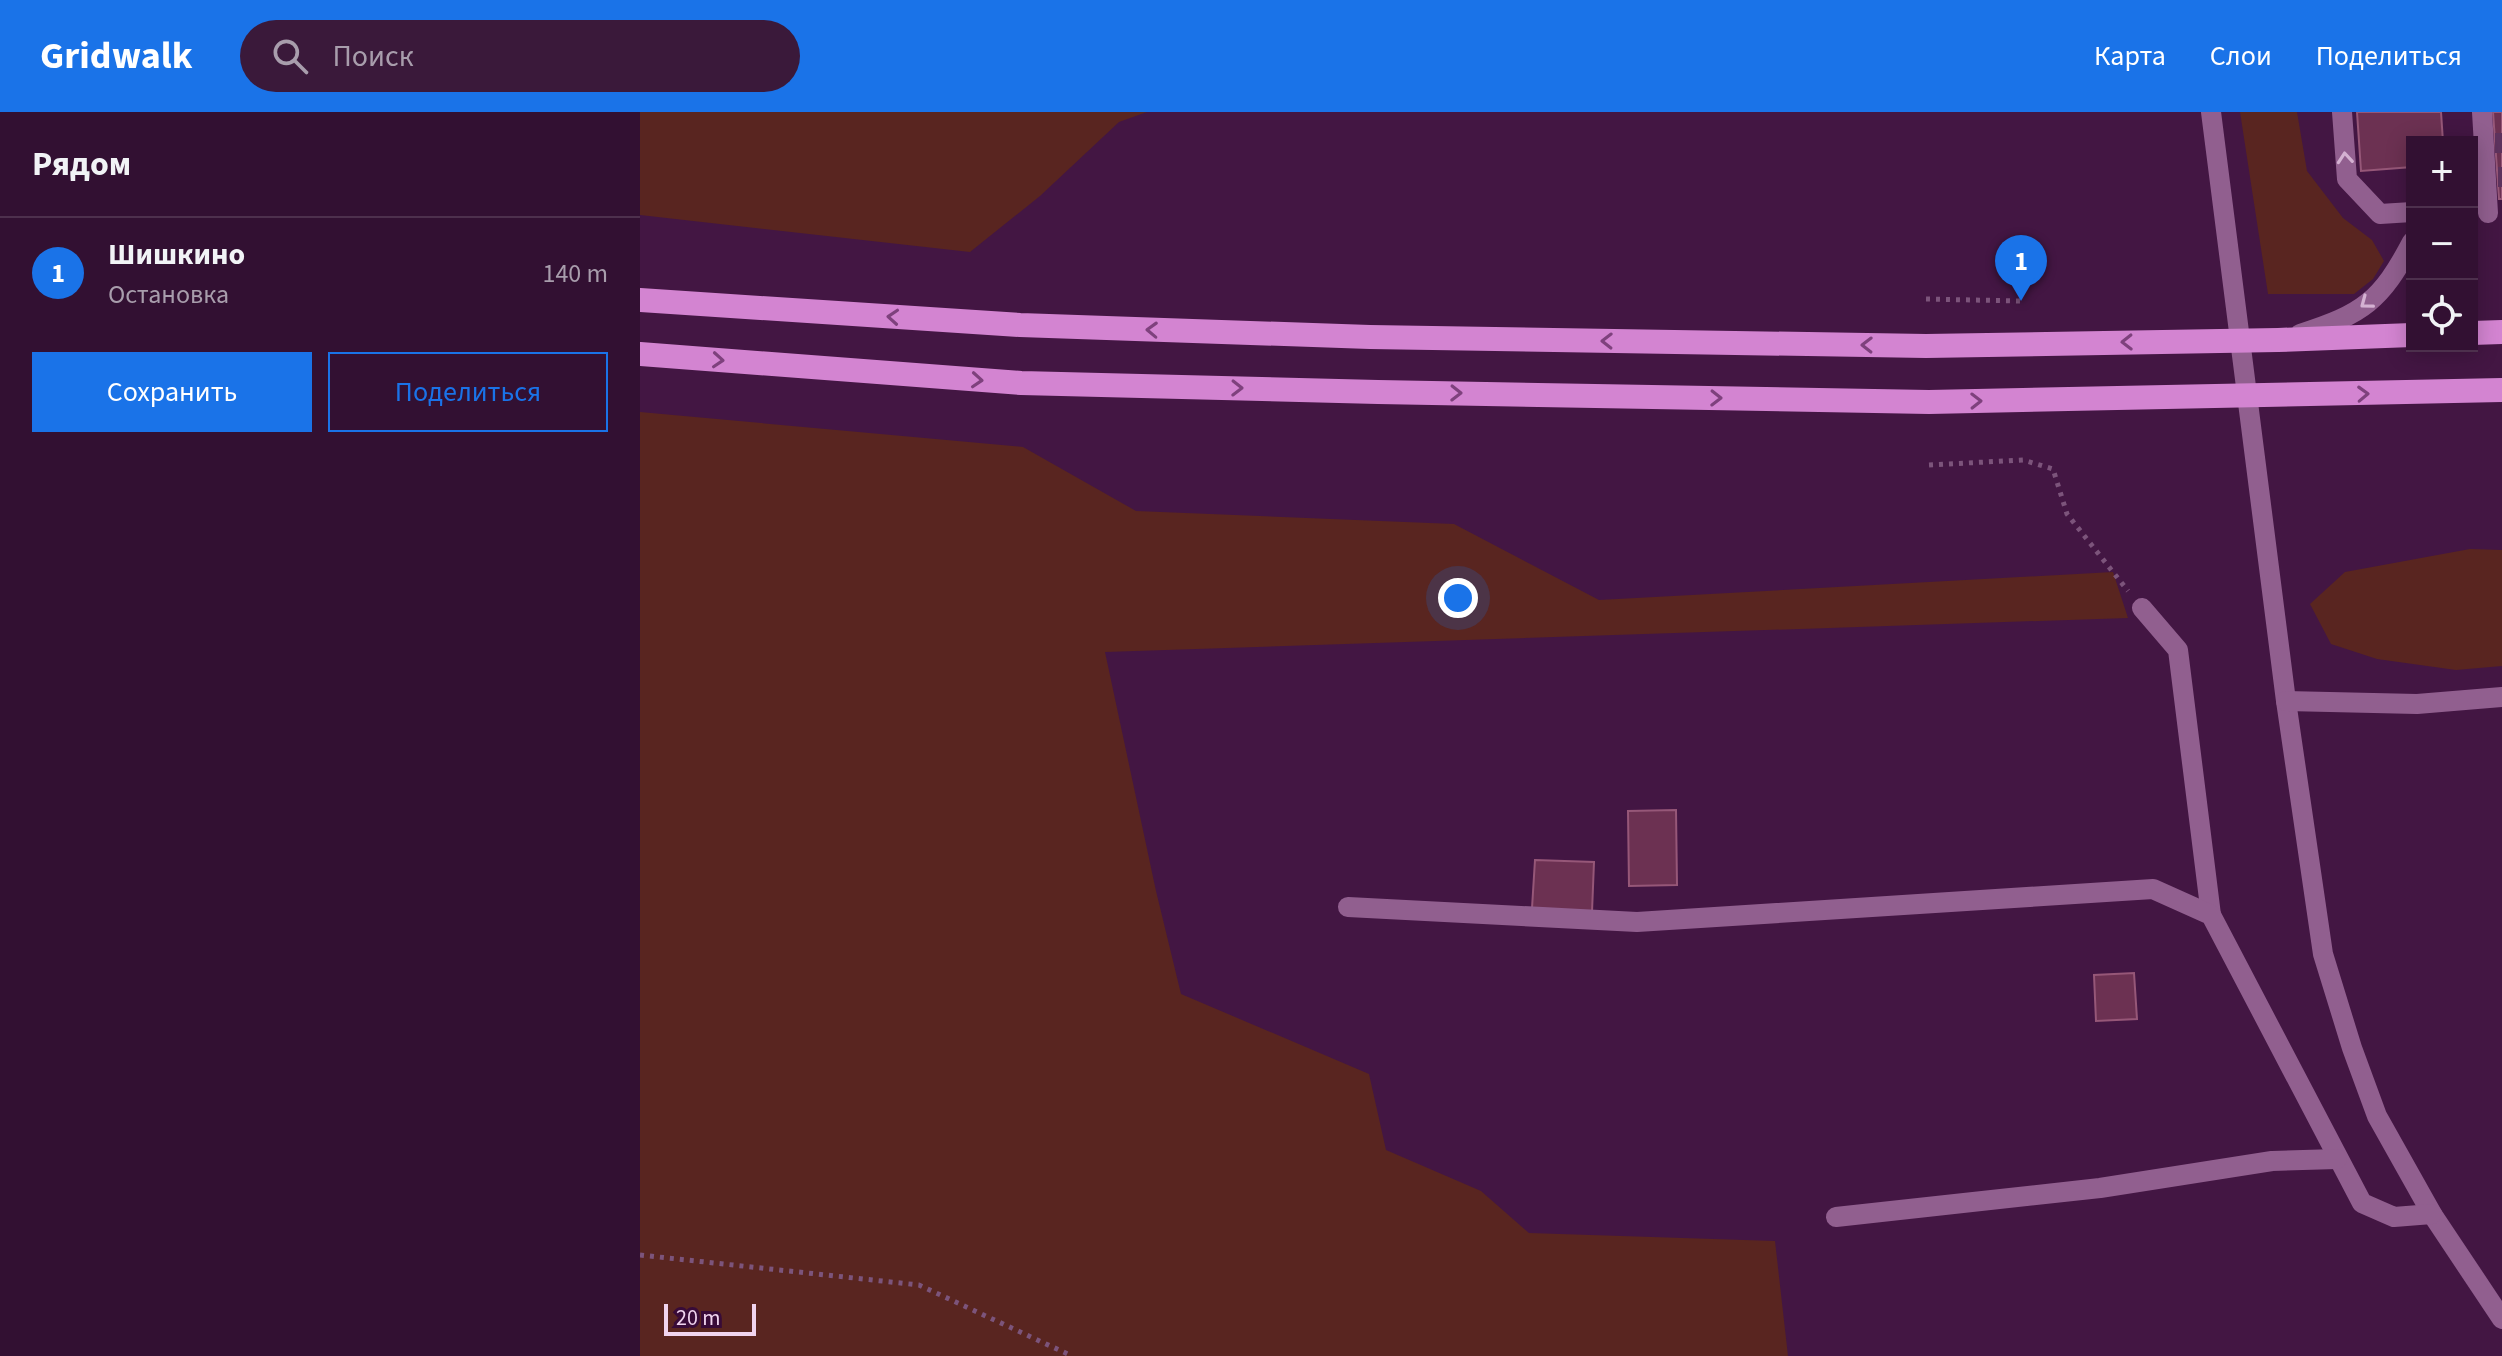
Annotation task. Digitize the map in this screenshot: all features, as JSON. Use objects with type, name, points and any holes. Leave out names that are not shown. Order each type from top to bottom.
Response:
[{"type":"highway","points":[[640,300],[1020,325],[1370,337],[1926,346],[2406,335]]},
{"type":"highway","points":[[2478,333],[2502,332]]},
{"type":"highway","points":[[640,354],[1021,383],[1378,392],[1929,402],[2502,390]]},
{"type":"street","points":[[2211,112],[2286,701],[2323,954],[2377,1116],[2432,1214],[2502,1319]]},
{"type":"street","points":[[2342,112],[2347,179],[2380,214],[2406,212]]},
{"type":"street","points":[[2482,112],[2492,177],[2487,213]]},
{"type":"street","points":[[2278,340],[2340,321],[2371,301],[2394,276],[2406,253]]},
{"type":"street","points":[[2142,608],[2178,650],[2211,915],[2362,1203],[2394,1217],[2432,1214]]},
{"type":"street","points":[[2286,701],[2417,704],[2502,697]]},
{"type":"street","points":[[1348,907],[1637,922],[2153,889],[2211,915]]},
{"type":"street","points":[[1836,1217],[2100,1188],[2272,1161],[2337,1159]]},
{"type":"path","points":[[1926,299],[2021,301]]},
{"type":"path","points":[[1929,465],[2023,460],[2053,469],[2067,514],[2142,608]]},
{"type":"path","points":[[640,1255],[919,1285],[1072,1356]]},
{"type":"shaded area","points":[[640,112],[1147,112],[1119,122],[1040,196],[970,252],[640,215]]},
{"type":"shaded area","points":[[2240,112],[2297,112],[2307,171],[2343,218],[2372,240],[2384,261],[2373,279],[2354,294],[2268,294]]},
{"type":"shaded area","points":[[640,412],[1023,447],[1136,511],[1454,524],[1599,600],[2113,572],[2128,618],[1105,652],[1181,994],[1369,1074],[1386,1150],[1481,1191],[1529,1233],[1775,1241],[1788,1356],[640,1356]]},
{"type":"shaded area","points":[[2470,549],[2502,550],[2502,666],[2456,670],[2377,659],[2331,644],[2310,604],[2345,572]]},
{"type":"building","points":[[2357,112],[2441,112],[2443,136],[2406,136],[2406,167],[2361,171]]},
{"type":"building","points":[[2493,112],[2502,112],[2502,199],[2499,199]]},
{"type":"building","points":[[1676,810],[1677,885],[1629,886],[1628,811]]},
{"type":"building","points":[[1535,860],[1594,862],[1592,912],[1532,908]]},
{"type":"building","points":[[2134,973],[2137,1019],[2096,1021],[2094,975]]},
{"type":"tunnel","points":[[2495,143],[2502,143]]},
{"type":"place","name":"Шишкино","points":[[2021,301]]}]
